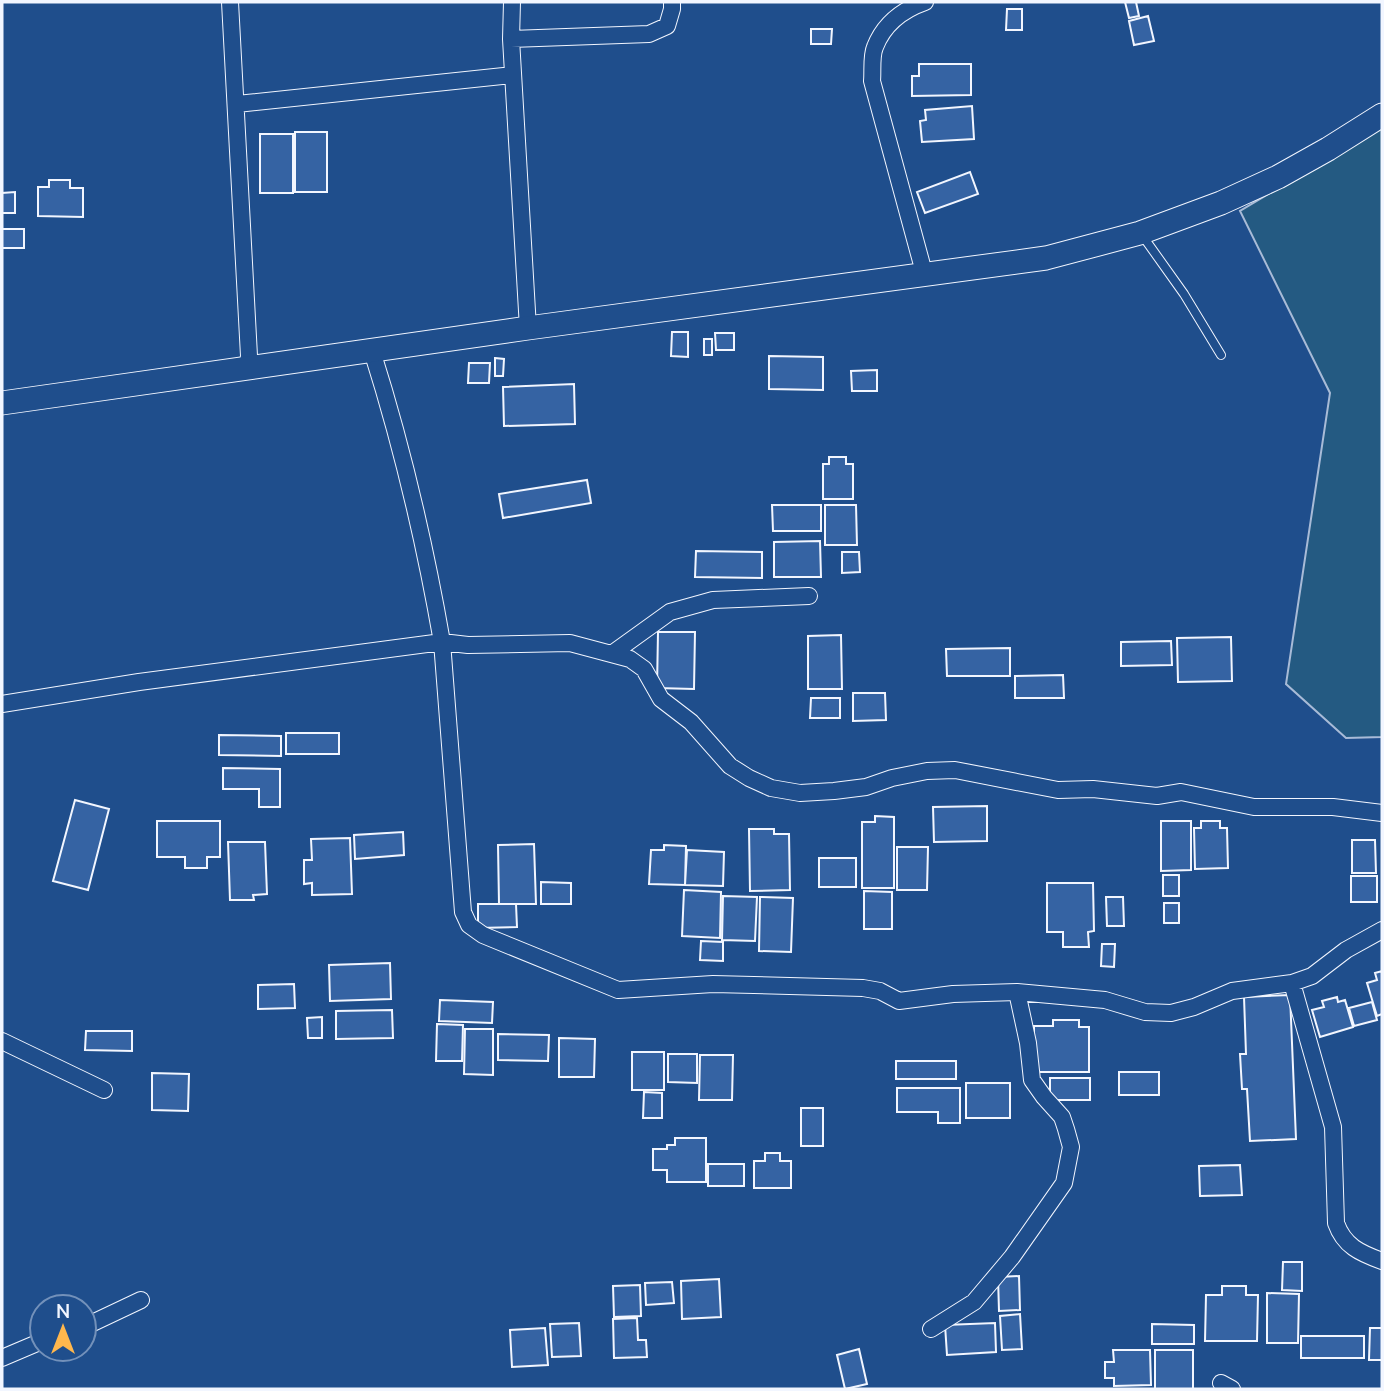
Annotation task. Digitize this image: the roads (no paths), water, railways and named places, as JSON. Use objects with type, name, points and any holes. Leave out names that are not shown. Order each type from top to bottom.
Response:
[{"type":"main road","points":[[2,403],[1046,258],[1140,233],[1221,203],[1278,177],[1382,115]]},
{"type":"street","points":[[230,2],[249,356],[247,369]]},
{"type":"street","points":[[512,2],[510,39],[528,328]]},
{"type":"street","points":[[510,39],[649,34],[667,26],[672,9],[671,2]]},
{"type":"street","points":[[925,2],[911,7],[891,20],[874,48],[872,81],[925,276]]},
{"type":"street","points":[[237,104],[513,75]]},
{"type":"street","points":[[372,351],[386,394],[419,528],[442,642],[463,912],[469,925],[482,934],[618,990],[713,984],[863,988],[880,991],[899,1001],[953,994],[1017,992],[1105,1000],[1145,1012],[1171,1013],[1194,1007],[1232,991],[1292,983],[1312,976],[1346,950],[1382,930]]},
{"type":"street","points":[[613,653],[670,612],[713,600],[809,596]]},
{"type":"street","points":[[2,704],[139,682],[442,642],[468,645],[570,643],[631,659],[644,669],[661,699],[691,722],[730,765],[771,788],[800,793],[834,791],[866,787],[892,778],[941,769],[1058,790],[1093,789],[1157,796],[1181,792],[1254,807],[1333,807],[1382,813]]},
{"type":"street","points":[[1292,983],[1333,1127],[1336,1223],[1341,1235],[1351,1247],[1382,1261]]},
{"type":"street","points":[[931,1329],[974,1302],[1012,1257],[1064,1183],[1071,1147],[1069,1138],[1062,1117],[1032,1080],[1028,1043],[1017,992]]},
{"type":"street","points":[[2,1041],[104,1090]]},
{"type":"street","points":[[98,1320],[141,1300]]},
{"type":"street","points":[[2,1358],[28,1347]]},
{"type":"lane","points":[[1140,233],[1184,293],[1221,355]]}]
